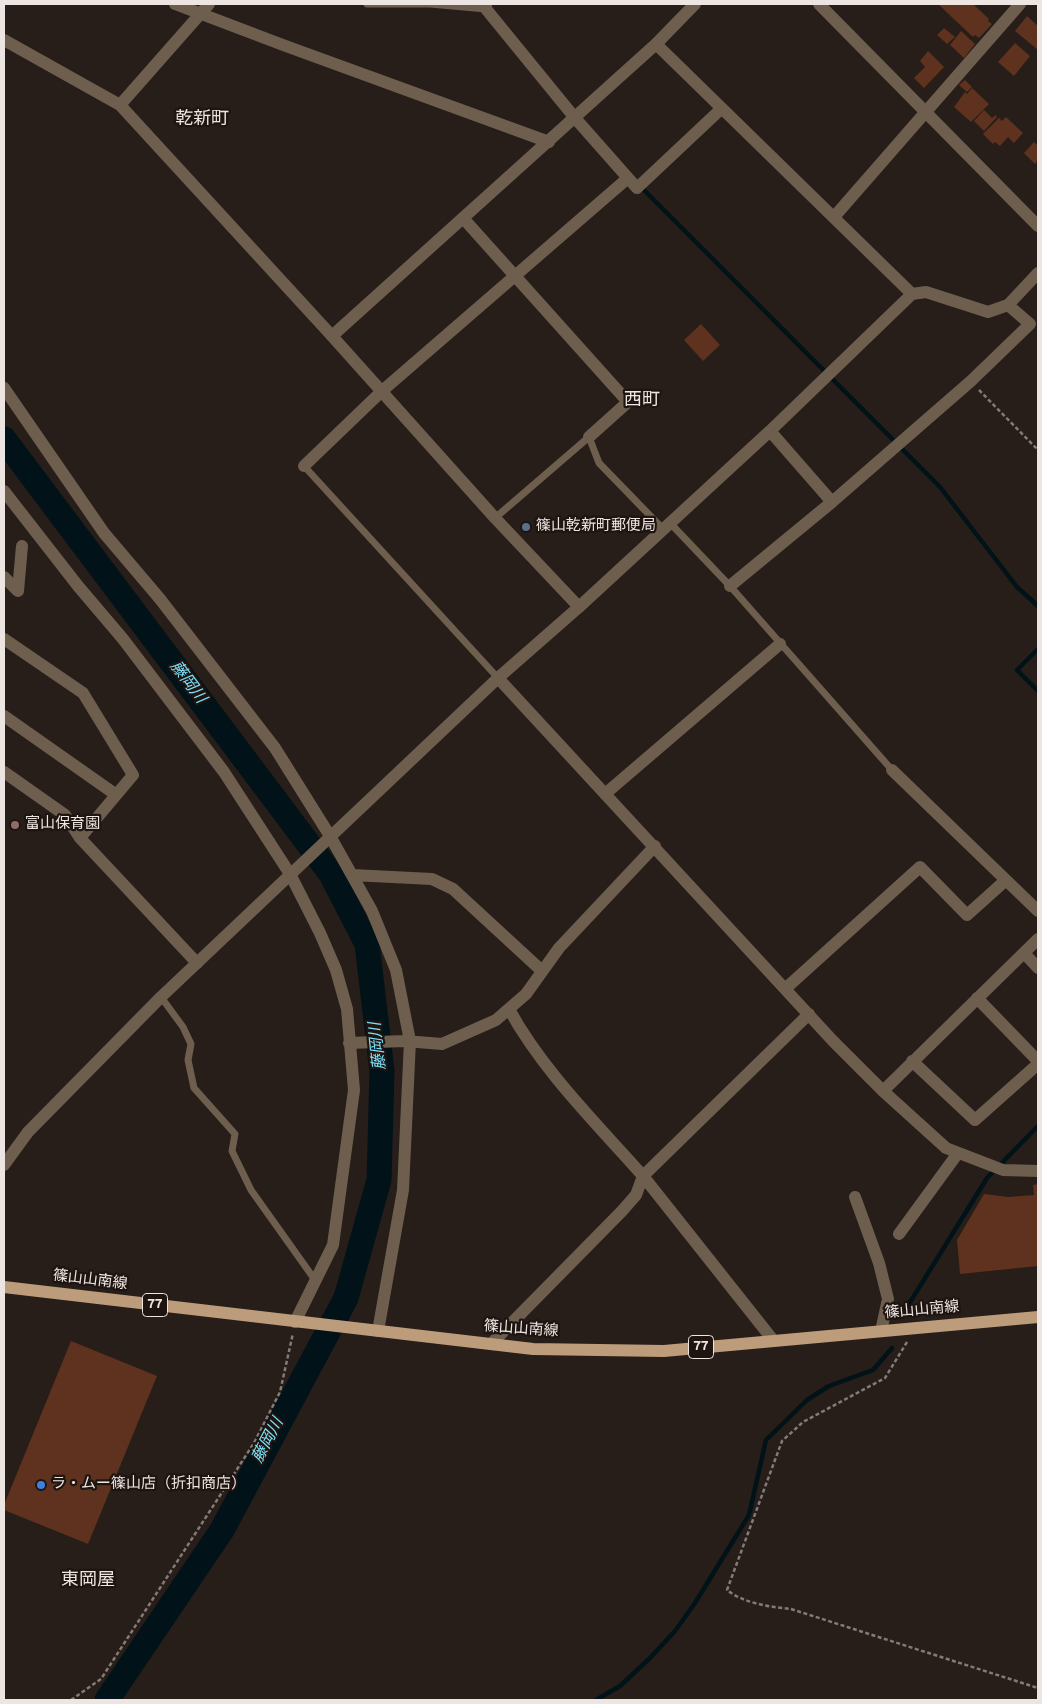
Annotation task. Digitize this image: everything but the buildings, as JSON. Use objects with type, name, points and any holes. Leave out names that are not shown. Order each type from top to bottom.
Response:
[{"type":"main road","name":"篠山山南線","points":[[4,1287],[533,1349],[664,1351],[1038,1317]]},
{"type":"street","points":[[175,4],[205,9],[549,142]]},
{"type":"street","points":[[332,336],[549,142],[656,44],[695,4]]},
{"type":"street","points":[[819,4],[1038,226]]},
{"type":"street","points":[[834,218],[1020,4]]},
{"type":"street","points":[[486,6],[574,118],[637,188],[721,108]]},
{"type":"street","points":[[120,105],[205,9]]},
{"type":"street","points":[[4,40],[120,105],[382,391],[495,518],[579,607]]},
{"type":"street","points":[[656,44],[912,294]]},
{"type":"street","points":[[304,466],[382,391],[628,178]]},
{"type":"street","points":[[463,218],[628,402],[589,437]]},
{"type":"street","points":[[4,1165],[28,1132],[161,997],[498,678],[579,607],[770,431],[912,294],[926,292],[988,312],[1008,305],[1038,273]]},
{"type":"street","points":[[730,586],[832,502],[971,381],[1030,324],[1008,305]]},
{"type":"street","points":[[4,388],[104,533],[166,606],[275,748],[372,910],[396,970],[407,1041],[403,1190],[378,1331]]},
{"type":"street","points":[[770,431],[832,502]]},
{"type":"street","points":[[4,491],[122,639],[218,764],[294,871],[336,970],[347,1009],[353,1043],[354,1090],[333,1245],[315,1280],[301,1323]]},
{"type":"street","points":[[4,578],[18,591],[22,546]]},
{"type":"street","points":[[4,639],[83,693],[133,775],[115,794],[80,838]]},
{"type":"street","points":[[605,794],[780,644]]},
{"type":"street","points":[[498,678],[785,990],[882,1091],[946,1148],[1003,1170],[1038,1171]]},
{"type":"street","points":[[4,716],[115,794]]},
{"type":"street","points":[[892,770],[1038,912]]},
{"type":"street","points":[[4,772],[64,815],[80,838],[197,963]]},
{"type":"street","points":[[353,1043],[407,1041],[442,1044],[480,1029],[496,1020],[526,994],[558,948],[654,846]]},
{"type":"street","points":[[785,990],[920,867],[967,915],[1006,880]]},
{"type":"street","points":[[352,875],[432,879],[453,889],[542,971]]},
{"type":"street","points":[[882,1091],[1038,939]]},
{"type":"street","points":[[1024,953],[1038,968]]},
{"type":"street","points":[[912,1062],[975,1120],[1038,1063],[977,998]]},
{"type":"street","points":[[510,1008],[520,1027],[573,1097],[643,1176],[773,1340]]},
{"type":"street","points":[[491,1344],[622,1211],[636,1195],[643,1176],[809,1014]]},
{"type":"street","points":[[899,1234],[958,1153]]},
{"type":"street","points":[[855,1197],[879,1263],[888,1299],[881,1331]]},
{"type":"lane","points":[[367,4],[486,6]]},
{"type":"lane","points":[[495,518],[589,437],[599,464],[730,586],[892,770]]},
{"type":"lane","points":[[304,466],[498,678]]},
{"type":"lane","points":[[161,997],[183,1027],[191,1044],[188,1060],[194,1088],[236,1134],[232,1151],[251,1190],[315,1280]]},
{"type":"path","points":[[971,381],[1038,450]]},
{"type":"path","points":[[71,1700],[101,1679],[254,1443],[280,1392],[301,1323]]},
{"type":"path","points":[[916,1328],[885,1378],[803,1422],[782,1441],[728,1590],[736,1597],[777,1608],[790,1609],[1038,1688]]},
{"type":"waterway","points":[[641,187],[940,487],[1017,587],[1038,606]]},
{"type":"waterway","name":"藤岡川","points":[[4,439],[331,874],[367,944],[382,1071],[379,1180],[346,1298],[222,1530],[107,1700]]},
{"type":"waterway","points":[[1038,649],[1017,670],[1038,691]]},
{"type":"waterway","points":[[904,1312],[987,1178],[1038,1126]]},
{"type":"waterway","points":[[596,1700],[620,1686],[650,1658],[675,1631],[695,1603],[749,1515],[766,1440],[807,1400],[829,1386],[873,1370],[892,1348]]},
{"type":"place","name":"篠山乾新町郵便局","points":[[526,527]]},
{"type":"place","name":"富山保育園","points":[[15,825]]},
{"type":"place","name":"ラ・ムー篠山店（折扣商店）","points":[[41,1485]]},
{"type":"district","name":"乾新町","points":[[202,120]]},
{"type":"district","name":"西町","points":[[642,401]]},
{"type":"district","name":"東岡屋","points":[[88,1581]]}]
